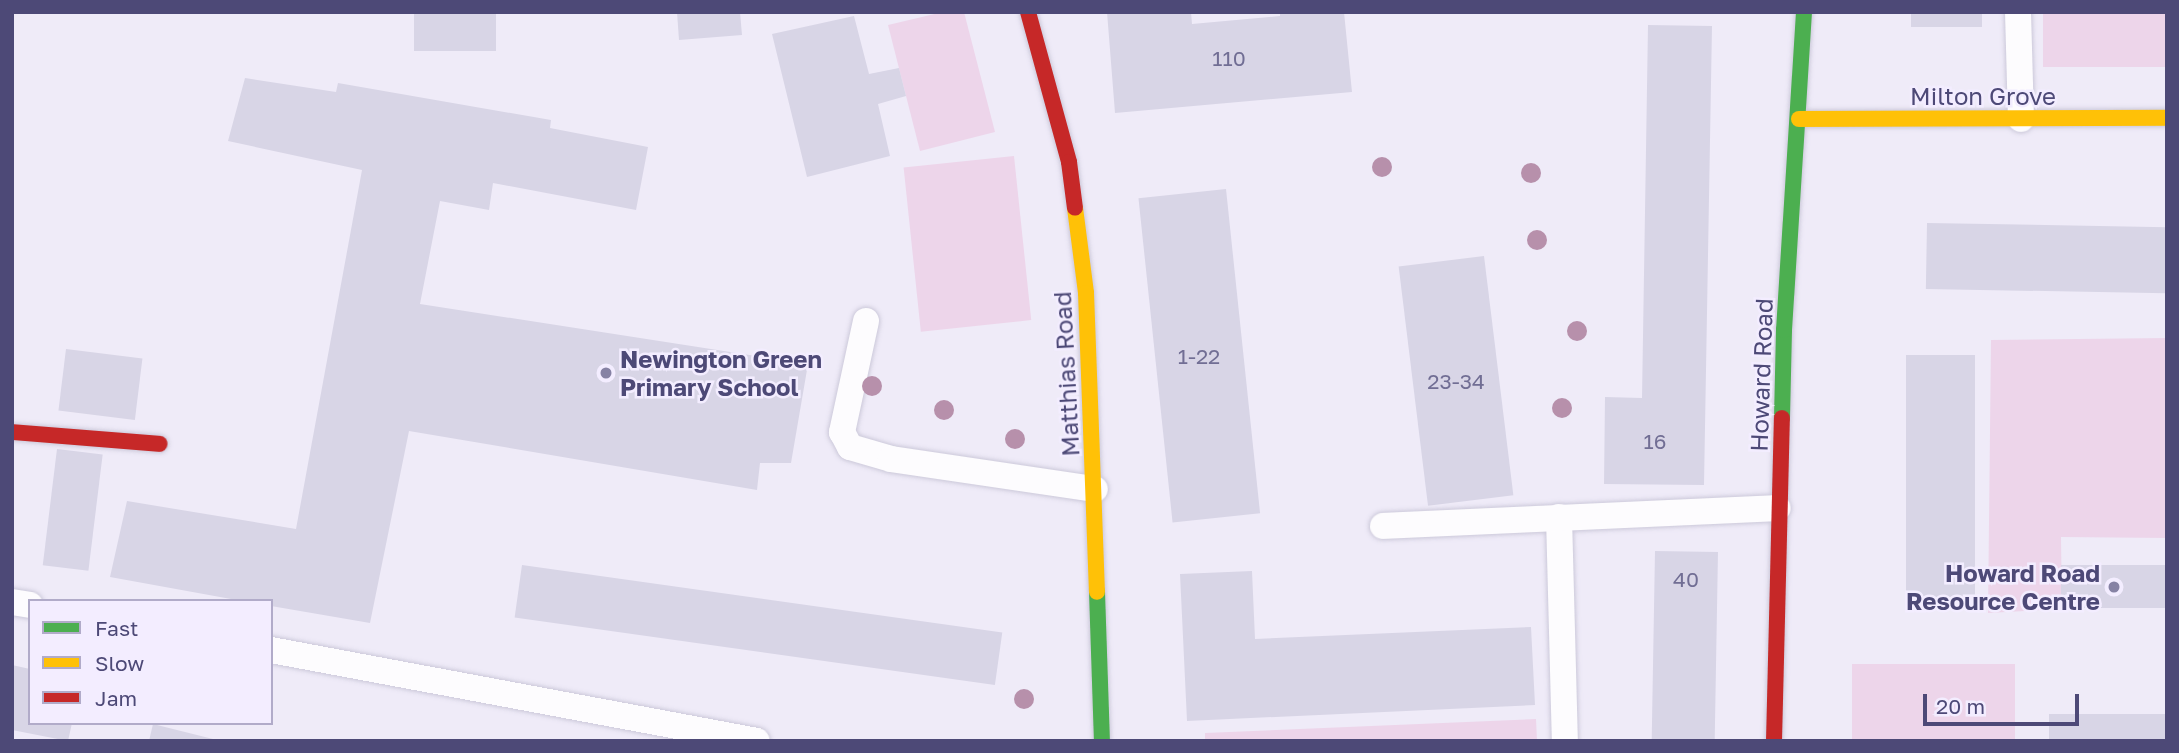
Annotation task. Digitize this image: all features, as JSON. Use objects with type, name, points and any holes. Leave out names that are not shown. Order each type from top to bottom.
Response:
[{"type":"street","name":"Matthias Road","points":[[1028,12],[1069,162],[1086,293],[1102,741]]},
{"type":"street","name":"Howard Road","points":[[1774,741],[1784,330],[1800,119],[1804,12]]},
{"type":"street","name":"Milton Grove","points":[[1800,119],[2167,118]]},
{"type":"street","points":[[12,432],[160,443]]},
{"type":"lane","points":[[2018,12],[2021,119]]},
{"type":"lane","points":[[866,321],[842,432],[850,447],[891,459],[1095,489]]},
{"type":"lane","points":[[1383,526],[1778,508]]},
{"type":"lane","points":[[1559,517],[1565,741]]},
{"type":"lane","points":[[273,650],[629,729],[757,741]]},
{"type":"shaded area","points":[[943,12],[964,12],[995,132],[920,151],[888,25]]},
{"type":"shaded area","points":[[2043,12],[2167,12],[2167,67],[2043,67]]},
{"type":"shaded area","points":[[1014,156],[1031,320],[921,332],[904,168]]},
{"type":"shaded area","points":[[2167,338],[2167,538],[2061,537],[2062,609],[1988,613],[1991,340]]},
{"type":"shaded area","points":[[1852,664],[2015,664],[2015,741],[1852,741]]},
{"type":"shaded area","points":[[1536,719],[1537,741],[1205,741],[1205,733]]},
{"type":"building","points":[[414,12],[496,12],[496,51],[414,51]]},
{"type":"building","points":[[677,12],[740,12],[742,35],[679,40]]},
{"type":"building","points":[[1107,12],[1191,12],[1192,24],[1280,16],[1280,12],[1344,12],[1352,92],[1115,113]]},
{"type":"building","points":[[1911,12],[1982,12],[1982,27],[1911,27]]},
{"type":"building","points":[[854,16],[869,74],[899,68],[906,96],[878,104],[890,156],[807,177],[772,34]]},
{"type":"building","points":[[1648,25],[1712,26],[1704,485],[1604,484],[1605,397],[1642,398]]},
{"type":"building","points":[[245,78],[336,92],[338,83],[551,120],[550,128],[648,147],[636,210],[493,183],[489,210],[440,201],[420,304],[808,364],[791,463],[760,463],[757,490],[409,431],[370,623],[273,606],[273,599],[231,599],[110,577],[127,501],[296,529],[362,170],[228,141]]},
{"type":"building","points":[[1226,189],[1260,513],[1173,522],[1138,198]]},
{"type":"building","points":[[1927,223],[2167,227],[2166,293],[1926,289]]},
{"type":"building","points":[[1484,256],[1513,495],[1428,506],[1399,266]]},
{"type":"building","points":[[66,349],[142,358],[135,420],[58,411]]},
{"type":"building","points":[[1906,355],[1975,355],[1975,597],[1906,597]]},
{"type":"building","points":[[57,449],[103,455],[88,571],[43,565]]},
{"type":"building","points":[[1655,551],[1718,552],[1715,741],[1652,741]]},
{"type":"building","points":[[522,565],[1002,632],[995,685],[515,617]]},
{"type":"building","name":"Howard Road Resource Centre","points":[[2061,565],[2167,565],[2167,608],[2061,608]]},
{"type":"building","points":[[1252,571],[1255,639],[1531,627],[1535,705],[1187,721],[1180,574]]},
{"type":"building","points":[[12,665],[28,669],[28,725],[72,725],[68,741],[12,730]]},
{"type":"building","points":[[2049,714],[2167,714],[2167,741],[2049,741]]},
{"type":"building","points":[[153,725],[217,740],[217,741],[149,741]]},
{"type":"traffic: fast","points":[[1782,418],[1784,330],[1804,12]]},
{"type":"traffic: fast","points":[[1097,592],[1102,741]]},
{"type":"traffic: slow","points":[[1799,119],[2167,118]]},
{"type":"traffic: slow","points":[[1075,208],[1086,293],[1097,592]]},
{"type":"traffic: jam","points":[[1028,12],[1069,162],[1075,208]]},
{"type":"traffic: jam","points":[[1774,741],[1782,418]]},
{"type":"traffic: jam","points":[[12,432],[160,444]]},
{"type":"place","name":"Newington Green Primary School","points":[[606,373]]},
{"type":"place","name":"Howard Road Resource Centre","points":[[2114,587]]}]
